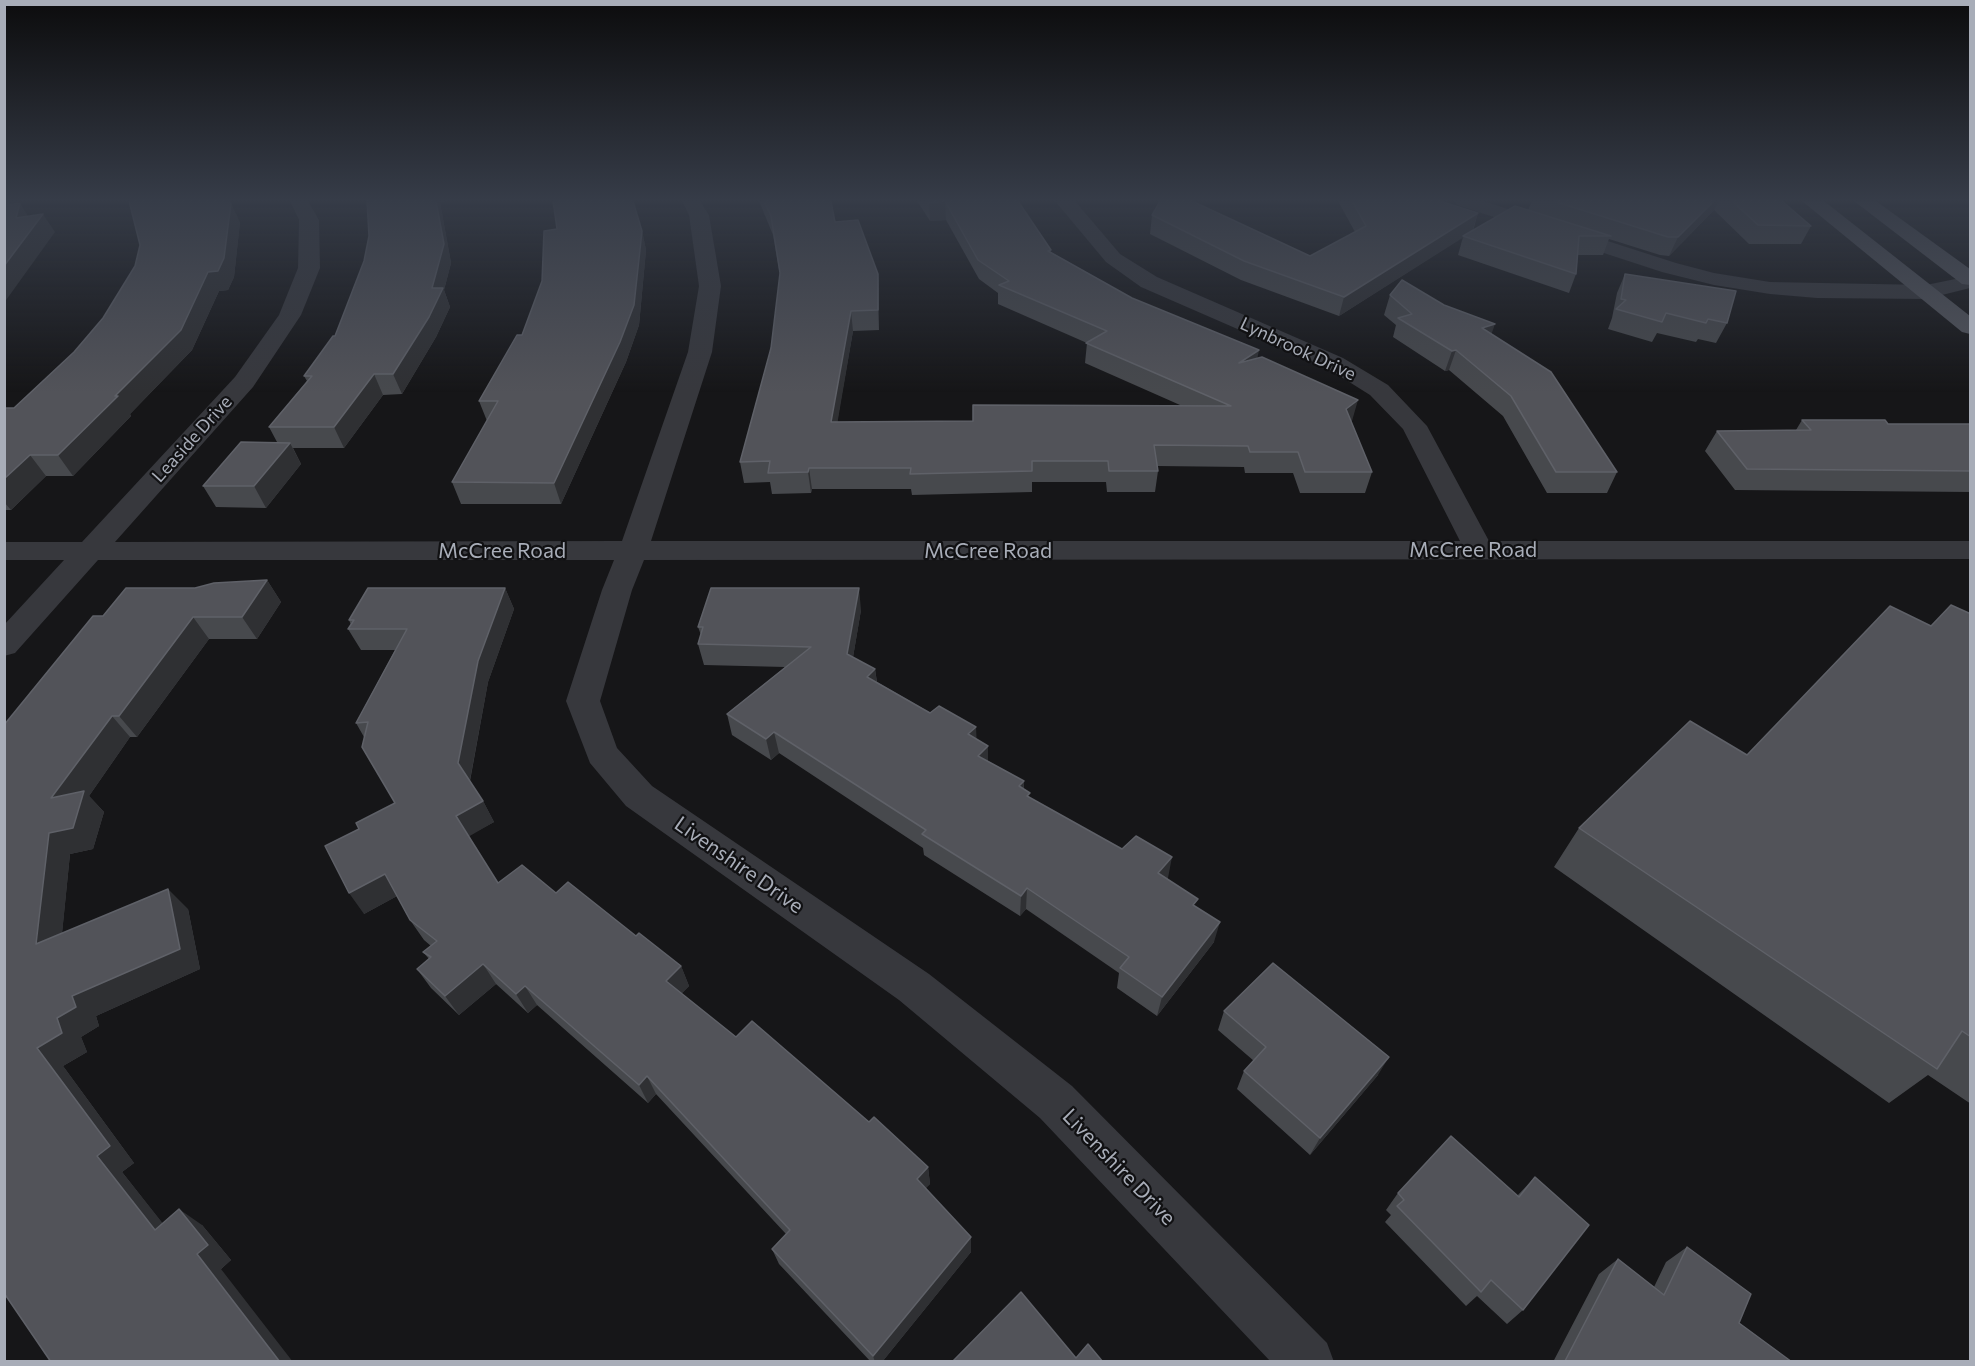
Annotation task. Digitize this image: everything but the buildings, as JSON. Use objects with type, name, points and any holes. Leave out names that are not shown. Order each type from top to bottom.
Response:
[{"type":"main road","points":[[1892,265],[1971,327]]},
{"type":"main road","points":[[1950,265],[1971,280]]},
{"type":"street","name":"Leaside Drive","points":[[4,645],[244,382],[290,315],[309,265]]},
{"type":"street","name":"Livenshire Drive","points":[[707,265],[710,286],[700,352],[645,518],[616,590],[583,701],[602,753],[639,796],[914,987],[1056,1102],[1308,1362]]},
{"type":"street","name":"Lynbrook Drive","points":[[1123,265],[1149,282],[1335,363],[1378,390],[1414,426],[1463,514],[1479,550]]},
{"type":"street","points":[[1659,265],[1714,279],[1770,288],[1817,291],[1926,292],[1971,280]]},
{"type":"street","name":"McCree Road","points":[[4,551],[1971,550]]}]
